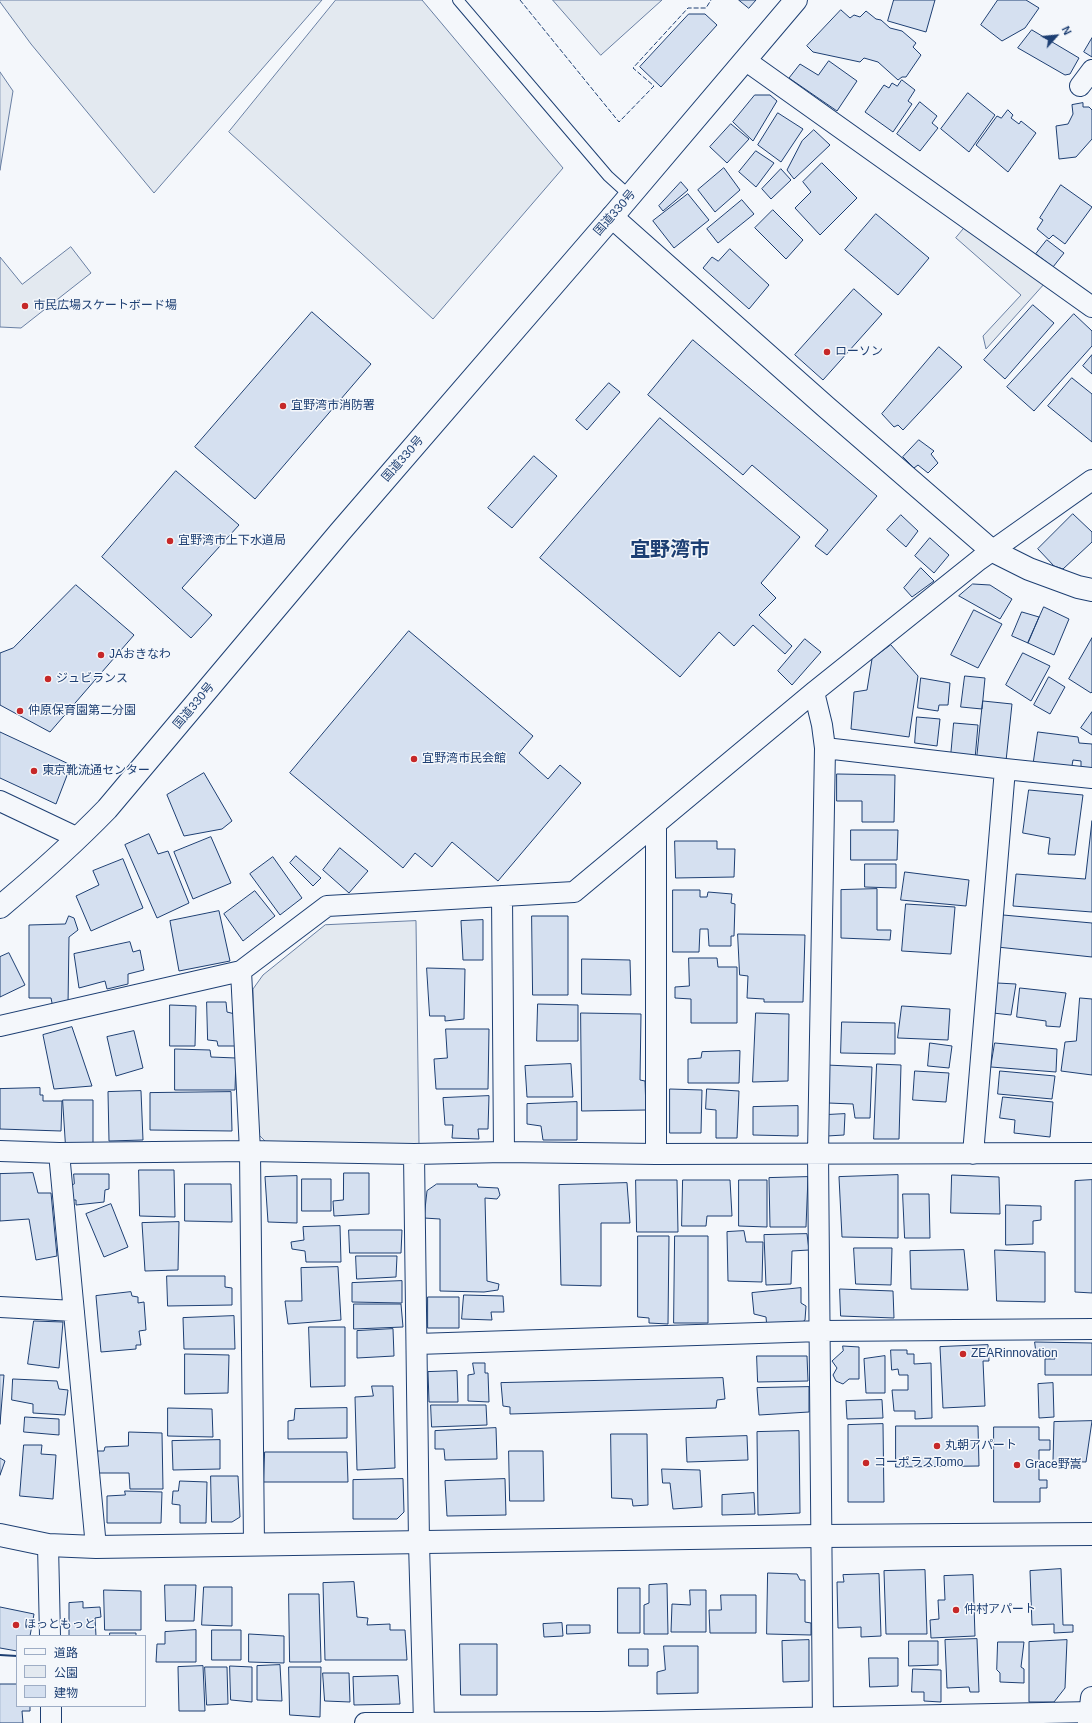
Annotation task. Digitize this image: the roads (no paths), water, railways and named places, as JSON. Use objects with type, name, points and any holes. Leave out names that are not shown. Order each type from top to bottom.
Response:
[{"type":"main road","name":"国道330号","points":[[0,906],[78,838],[107,809],[340,532],[630,196],[796,0]]},
{"type":"main road","points":[[612,217],[826,407],[991,550],[1029,569],[1078,587],[1092,590]]},
{"type":"main road","points":[[0,1534],[48,1545],[96,1547],[820,1536],[1092,1534]]},
{"type":"street","points":[[745,60],[1092,307]]},
{"type":"street","points":[[1080,86],[1092,70]]},
{"type":"street","points":[[0,1026],[241,971],[327,906],[574,892],[814,692],[991,550],[1092,480]]},
{"type":"street","points":[[814,692],[822,725],[825,748],[818,1153],[821,1331],[820,1536],[823,1720]]},
{"type":"street","points":[[825,748],[1092,778]]},
{"type":"street","points":[[973,1154],[1004,769]]},
{"type":"street","points":[[0,801],[78,838]]},
{"type":"street","points":[[656,825],[656,1154]]},
{"type":"street","points":[[502,896],[504,1152]]},
{"type":"street","points":[[241,971],[250,1151],[254,1545]]},
{"type":"street","points":[[0,1152],[59,1153],[250,1151],[414,1154],[504,1152],[656,1154],[1092,1153]]},
{"type":"street","points":[[59,1153],[96,1547]]},
{"type":"street","points":[[414,1154],[419,1542],[424,1723]]},
{"type":"street","points":[[0,1307],[74,1311]]},
{"type":"street","points":[[417,1344],[821,1331],[1092,1329]]},
{"type":"street","points":[[48,1545],[50,1635]]},
{"type":"street","points":[[51,1707],[52,1723]]},
{"type":"street","points":[[365,1723],[823,1720],[1091,1711]]},
{"type":"lane","points":[[458,0],[608,176],[630,196]]},
{"type":"place","name":"市民広場スケートボード場","points":[[25,306]]},
{"type":"place","name":"ローソン","points":[[827,352]]},
{"type":"place","name":"宜野湾市消防署","points":[[283,406]]},
{"type":"place","name":"宜野湾市上下水道局","points":[[170,541]]},
{"type":"place","name":"JAおきなわ","points":[[101,655]]},
{"type":"place","name":"ジュビランス","points":[[48,679]]},
{"type":"place","name":"仲原保育園第二分園","points":[[20,711]]},
{"type":"place","name":"宜野湾市民会館","points":[[414,759]]},
{"type":"place","name":"東京靴流通センター","points":[[34,771]]},
{"type":"place","name":"ZEARinnovation","points":[[963,1354]]},
{"type":"place","name":"丸朝アパート","points":[[937,1446]]},
{"type":"place","name":"コーポラスTomo","points":[[866,1463]]},
{"type":"place","name":"Grace野嵩","points":[[1017,1465]]},
{"type":"place","name":"仲村アパート","points":[[956,1610]]},
{"type":"place","name":"ほっともっと","points":[[16,1625]]},
{"type":"district","name":"宜野湾市","points":[[670,550]]}]
